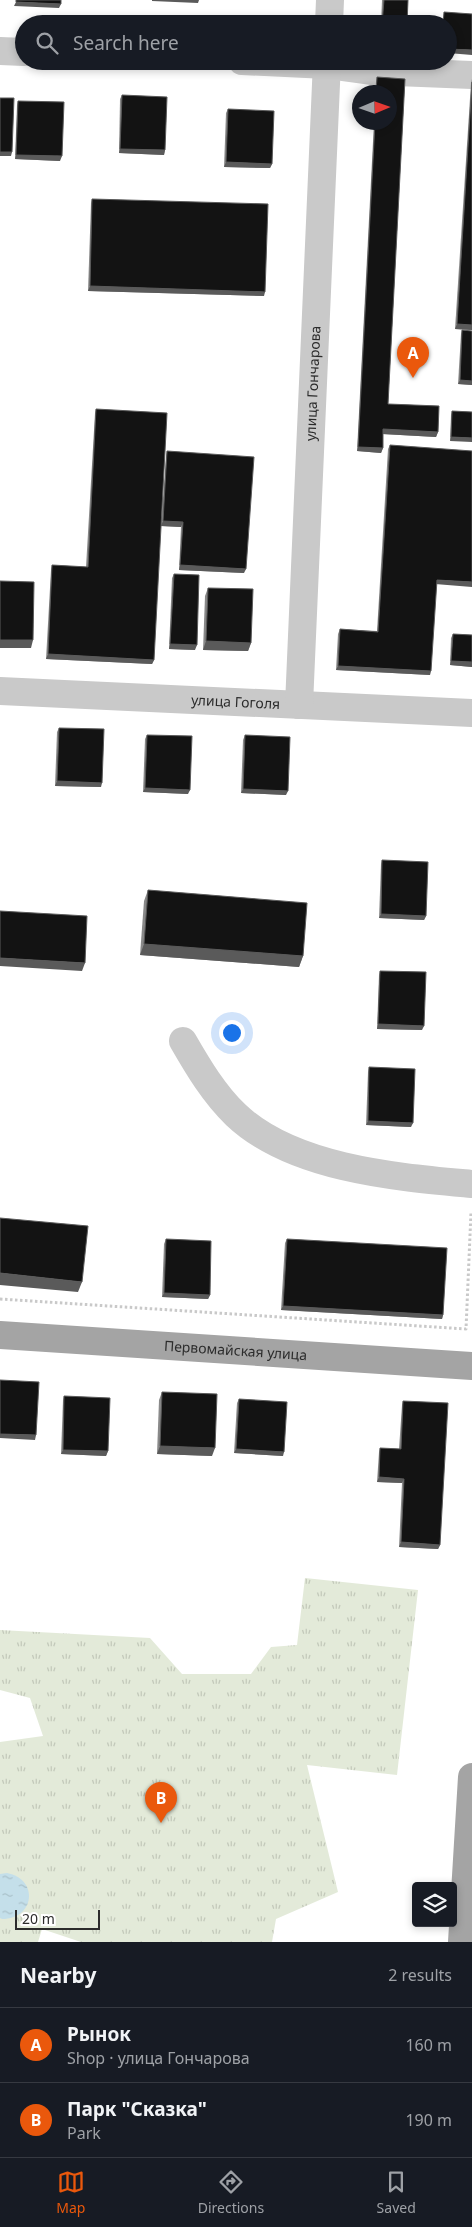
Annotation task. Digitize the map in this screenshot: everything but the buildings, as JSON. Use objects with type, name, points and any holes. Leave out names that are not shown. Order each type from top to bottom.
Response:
[{"type":"main road","name":"Первомайская улица","points":[[0,1336],[472,1366]]},
{"type":"main road","points":[[462,1942],[472,1776]]},
{"type":"street","points":[[329,15],[330,0]]},
{"type":"street","points":[[0,51],[15,52]]},
{"type":"street","name":"улица Гончарова","points":[[299,705],[327,70]]},
{"type":"street","points":[[366,70],[472,75]]},
{"type":"street","name":"улица Гоголя","points":[[0,691],[472,713]]},
{"type":"street","points":[[183,1041],[206,1079],[236,1115],[277,1144],[330,1163],[396,1177],[472,1184]]},
{"type":"path","points":[[0,1299],[466,1329],[472,1184]]},
{"type":"green space","points":[[305,1578],[418,1590],[397,1775],[307,1765],[338,1892],[276,1919],[272,1942],[81,1942],[42,1929],[38,1942],[0,1942],[0,1742],[43,1736],[30,1698],[0,1690],[0,1630],[150,1638],[182,1674],[251,1674],[271,1647],[297,1645]]},
{"type":"water","points":[[7,1873],[17,1877],[24,1883],[28,1890],[29,1898],[27,1906],[21,1913],[2,1919],[0,1918],[0,1874]]},
{"type":"place","name":"Рынок","points":[[413,378]]},
{"type":"place","name":"Парк \"Сказка\"","points":[[161,1823]]}]
